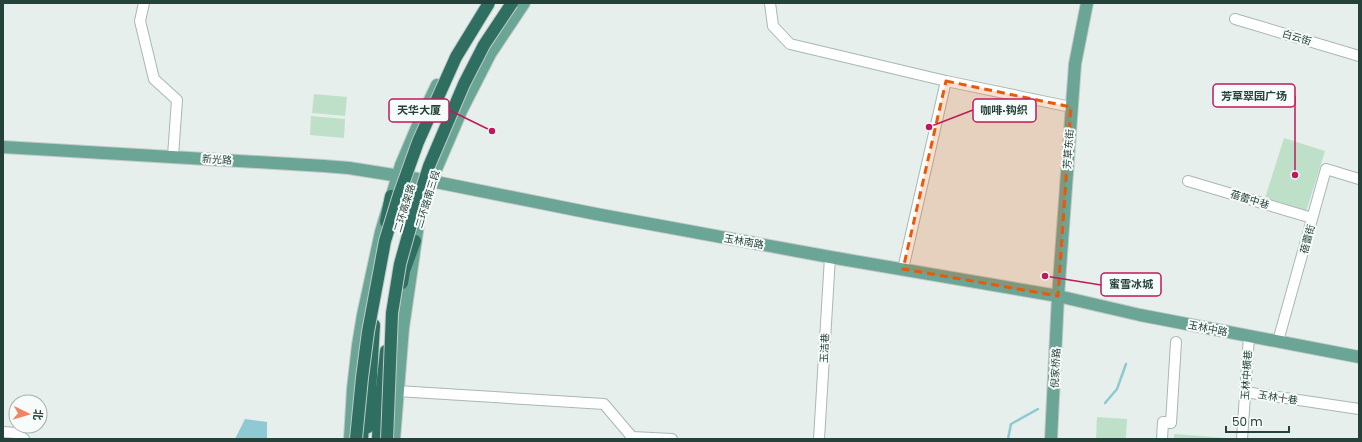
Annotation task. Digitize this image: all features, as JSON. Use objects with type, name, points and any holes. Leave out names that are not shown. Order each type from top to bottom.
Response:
[{"type":"highway","name":"二环高架路","points":[[356,439],[368,332],[385,241],[399,195],[418,142],[456,57],[489,3]]},
{"type":"highway","name":"二环高架路","points":[[387,439],[392,313],[400,264],[429,166],[464,84],[484,45],[512,3]]},
{"type":"highway","points":[[362,439],[366,381],[378,271],[391,196]]},
{"type":"highway","points":[[383,439],[396,313],[404,271],[415,241]]},
{"type":"highway","points":[[367,439],[375,298]]},
{"type":"highway","points":[[378,439],[384,363],[392,313]]},
{"type":"main road","points":[[350,439],[353,390],[363,315],[381,232],[391,196],[418,125],[466,31],[485,3]]},
{"type":"main road","name":"二环路南三段","points":[[394,439],[402,328],[419,218],[431,181],[462,109],[490,54],[524,3]]},
{"type":"main road","name":"芳草东街","points":[[1058,296],[1075,64],[1087,3]]},
{"type":"main road","name":"新光路","points":[[3,146],[349,168],[431,181]]},
{"type":"main road","name":"玉林南路","points":[[431,181],[596,214],[830,257],[1058,296]]},
{"type":"main road","name":"玉林中路","points":[[1058,296],[1140,315],[1359,357]]},
{"type":"main road","name":"倪家桥路","points":[[1051,439],[1058,296]]},
{"type":"street","points":[[144,3],[140,21],[154,78],[177,100],[173,156]]},
{"type":"street","points":[[770,3],[773,26],[790,44],[946,81],[1071,107]]},
{"type":"street","name":"白云街","points":[[1235,19],[1359,56]]},
{"type":"street","points":[[903,270],[946,81]]},
{"type":"street","name":"蓓蕾街","points":[[1278,341],[1326,169],[1359,179]]},
{"type":"street","name":"蓓蕾中巷","points":[[1188,181],[1312,218]]},
{"type":"street","name":"玉洁巷","points":[[818,439],[830,257]]},
{"type":"street","name":"玉林中横巷","points":[[1242,439],[1249,336]]},
{"type":"street","points":[[1162,439],[1163,422],[1171,423],[1176,342]]},
{"type":"street","points":[[397,391],[604,404],[632,437],[672,439]]},
{"type":"street","name":"玉林十巷","points":[[1245,392],[1359,409]]},
{"type":"street","points":[[3,432],[16,432],[24,439]]},
{"type":"highlighted area","points":[[946,81],[1071,107],[1058,296],[903,269]]},
{"type":"green space","points":[[314,94],[347,97],[345,116],[312,113]]},
{"type":"green space","points":[[311,116],[345,119],[344,138],[310,135]]},
{"type":"green space","points":[[1284,138],[1325,151],[1306,212],[1265,198]]},
{"type":"green space","points":[[1097,417],[1127,419],[1126,439],[1096,439]]},
{"type":"green space","points":[[1174,434],[1226,438],[1226,439],[1174,439]]},
{"type":"water","points":[[245,419],[267,422],[267,439],[235,439]]},
{"type":"waterway","points":[[1105,403],[1117,389],[1126,364]]},
{"type":"waterway","points":[[1008,439],[1011,424],[1038,409]]},
{"type":"place","name":"咖啡·钩织","points":[[929,127]]},
{"type":"place","name":"天华大厦","points":[[492,131]]},
{"type":"place","name":"芳草翠园广场","points":[[1295,175]]},
{"type":"place","name":"蜜雪冰城","points":[[1045,276]]}]
